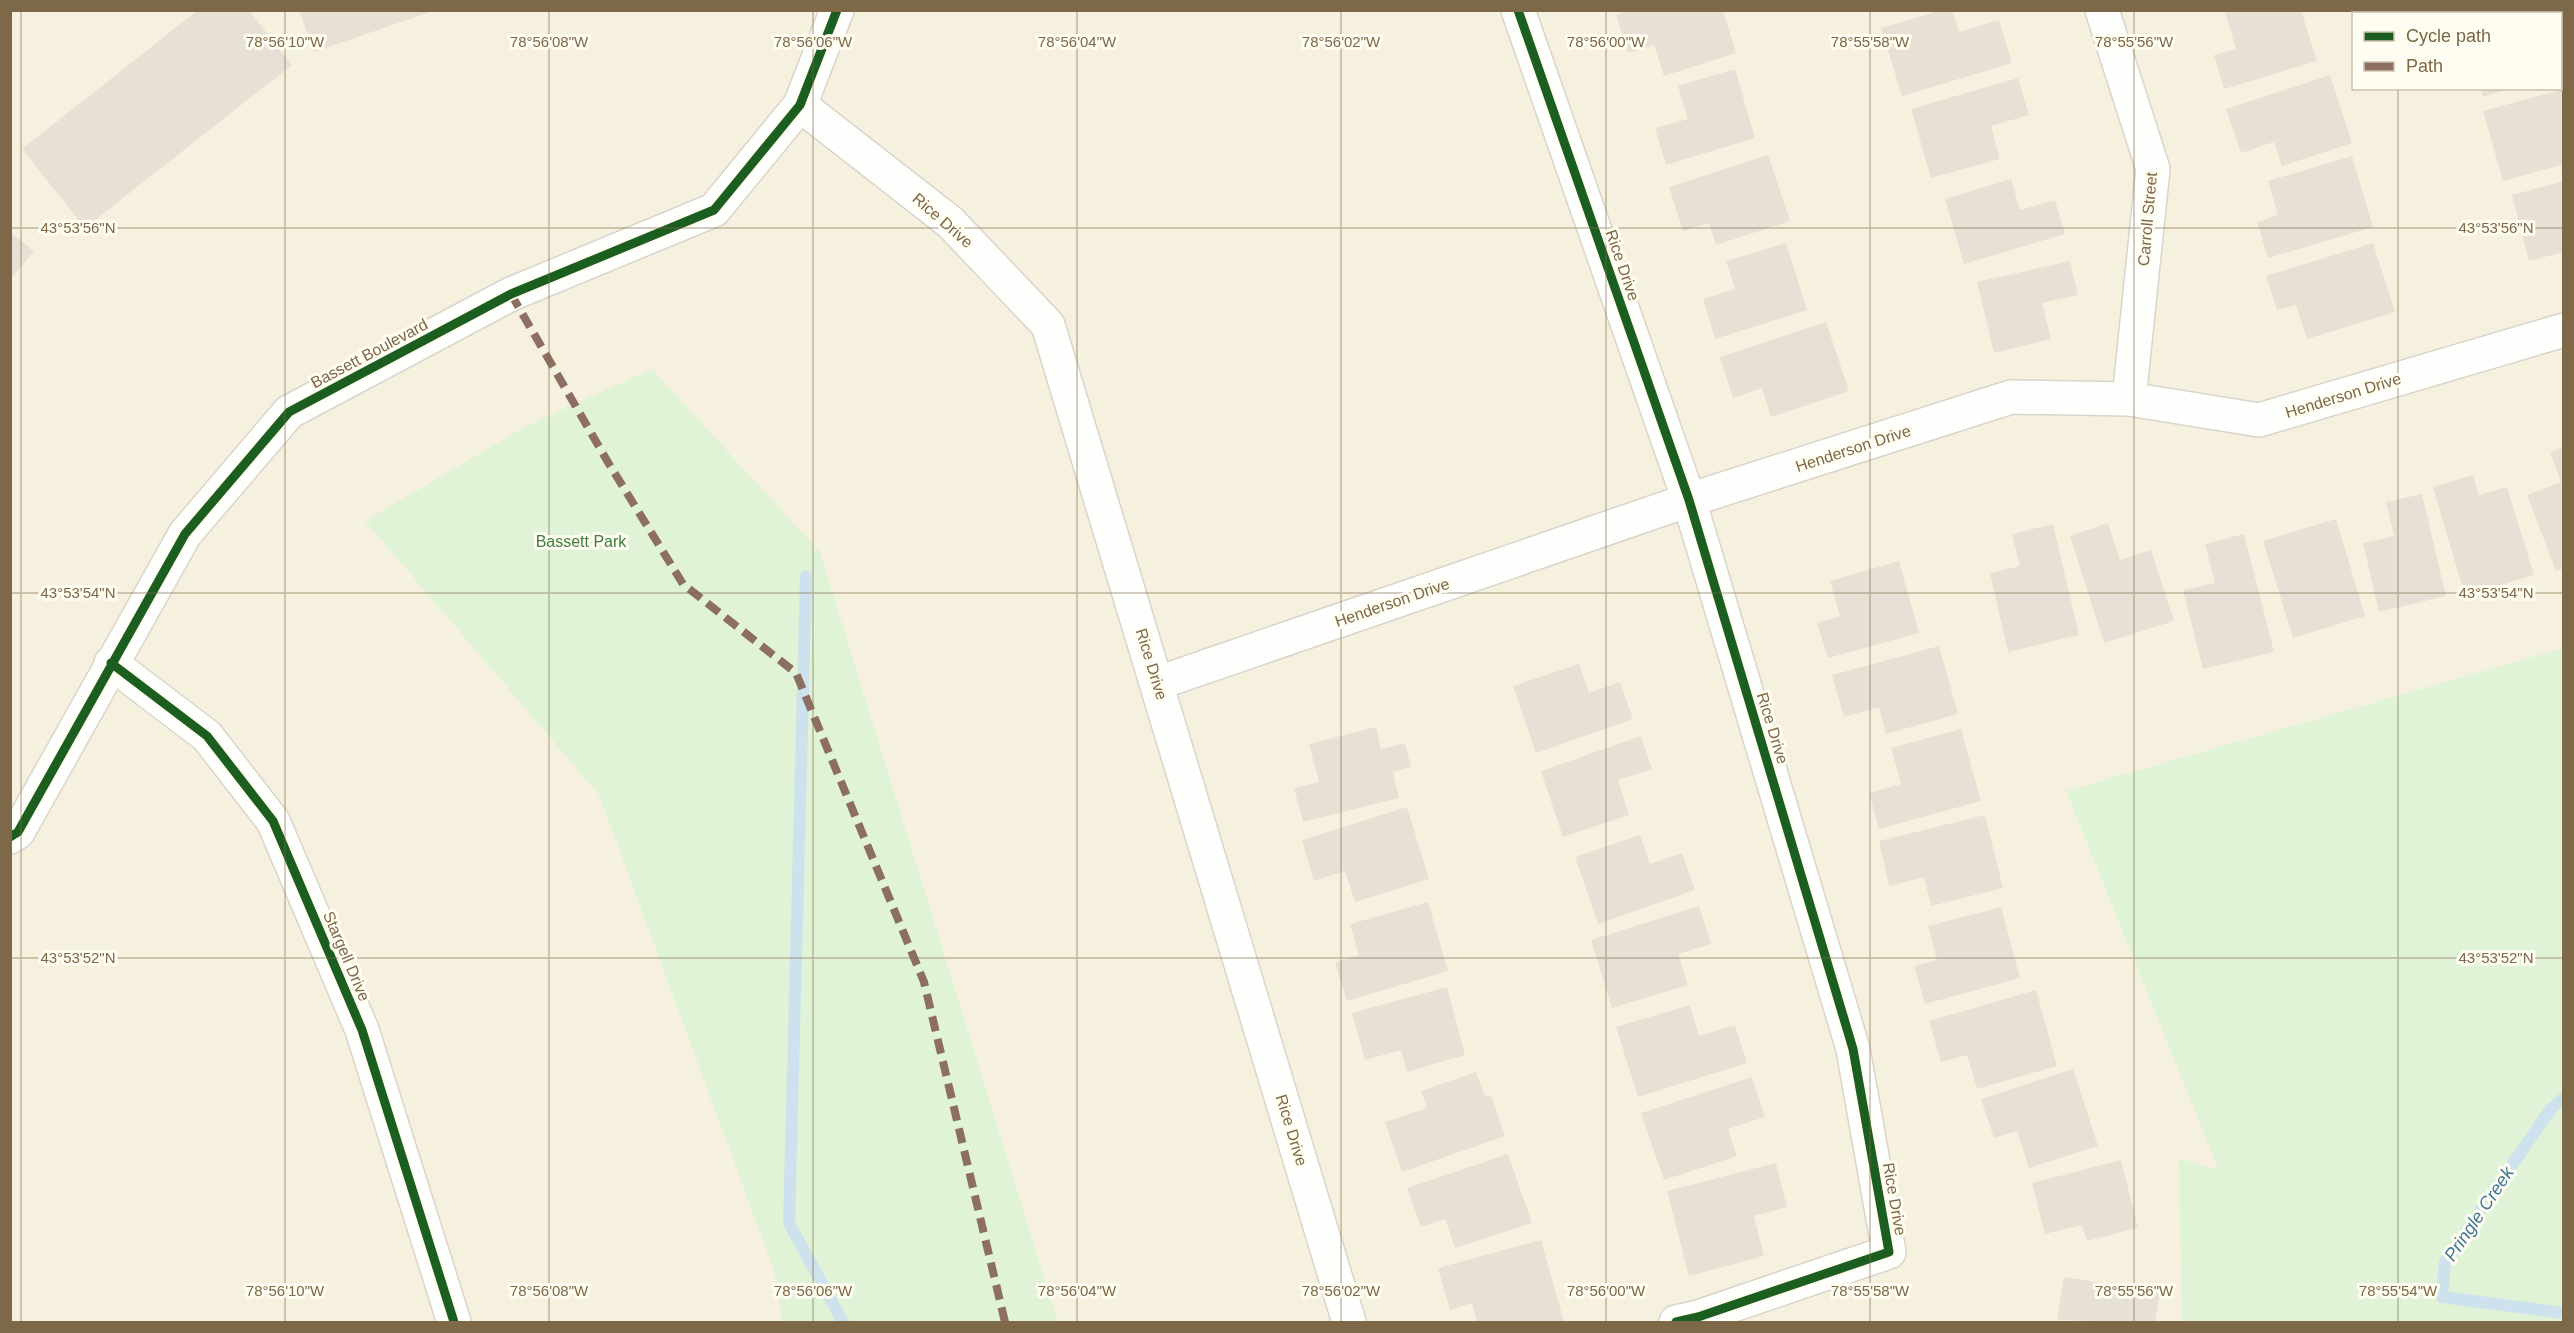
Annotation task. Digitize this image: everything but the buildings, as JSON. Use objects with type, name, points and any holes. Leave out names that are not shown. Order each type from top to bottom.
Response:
[{"type":"street","name":"Bassett Boulevard","points":[[10,837],[18,832],[185,534],[289,412],[511,294],[714,210],[800,105],[837,10]]},
{"type":"street","name":"Rice Drive","points":[[1518,10],[1689,500],[1853,1049],[1889,1252],[1676,1323]]},
{"type":"street","name":"Carroll Street","points":[[2102,10],[2153,169],[2129,399]]},
{"type":"street","name":"Rice Drive","points":[[800,105],[950,222],[1048,325],[1158,682],[1350,1323]]},
{"type":"street","name":"Henderson Drive","points":[[1158,682],[1689,500],[2011,397],[2129,399],[2259,420],[2564,330]]},
{"type":"street","name":"Stargell Drive","points":[[111,663],[207,736],[273,820],[362,1030],[453,1323]]},
{"type":"shaded area","points":[[10,11],[2563,11],[2563,648],[2066,791],[2230,1198],[2252,1322],[1058,1322],[820,552],[365,521],[599,795],[774,1271],[782,1322],[11,1322]]},
{"type":"green space","name":"Bassett Park","points":[[652,369],[820,552],[1058,1322],[782,1322],[774,1271],[599,795],[365,521],[526,426]]},
{"type":"green space","points":[[2563,648],[2563,1322],[2182,1322],[2179,1158],[2219,1171],[2066,791]]},
{"type":"waterway","points":[[806,576],[789,1223],[843,1322]]},
{"type":"waterway","name":"Pringle Creek","points":[[2564,1098],[2550,1110],[2445,1262],[2442,1297],[2564,1313]]},
{"type":"marked path","points":[[511,294],[609,464],[683,584],[796,673],[924,982],[1005,1322]]},
{"type":"cycle path","points":[[10,837],[18,832],[185,534],[289,412],[511,294],[714,210],[800,105],[837,10]]},
{"type":"cycle path","points":[[1518,10],[1689,500],[1853,1049],[1889,1252],[1698,1317],[1676,1322]]},
{"type":"cycle path","points":[[111,663],[207,736],[273,821],[362,1030],[454,1322]]}]
